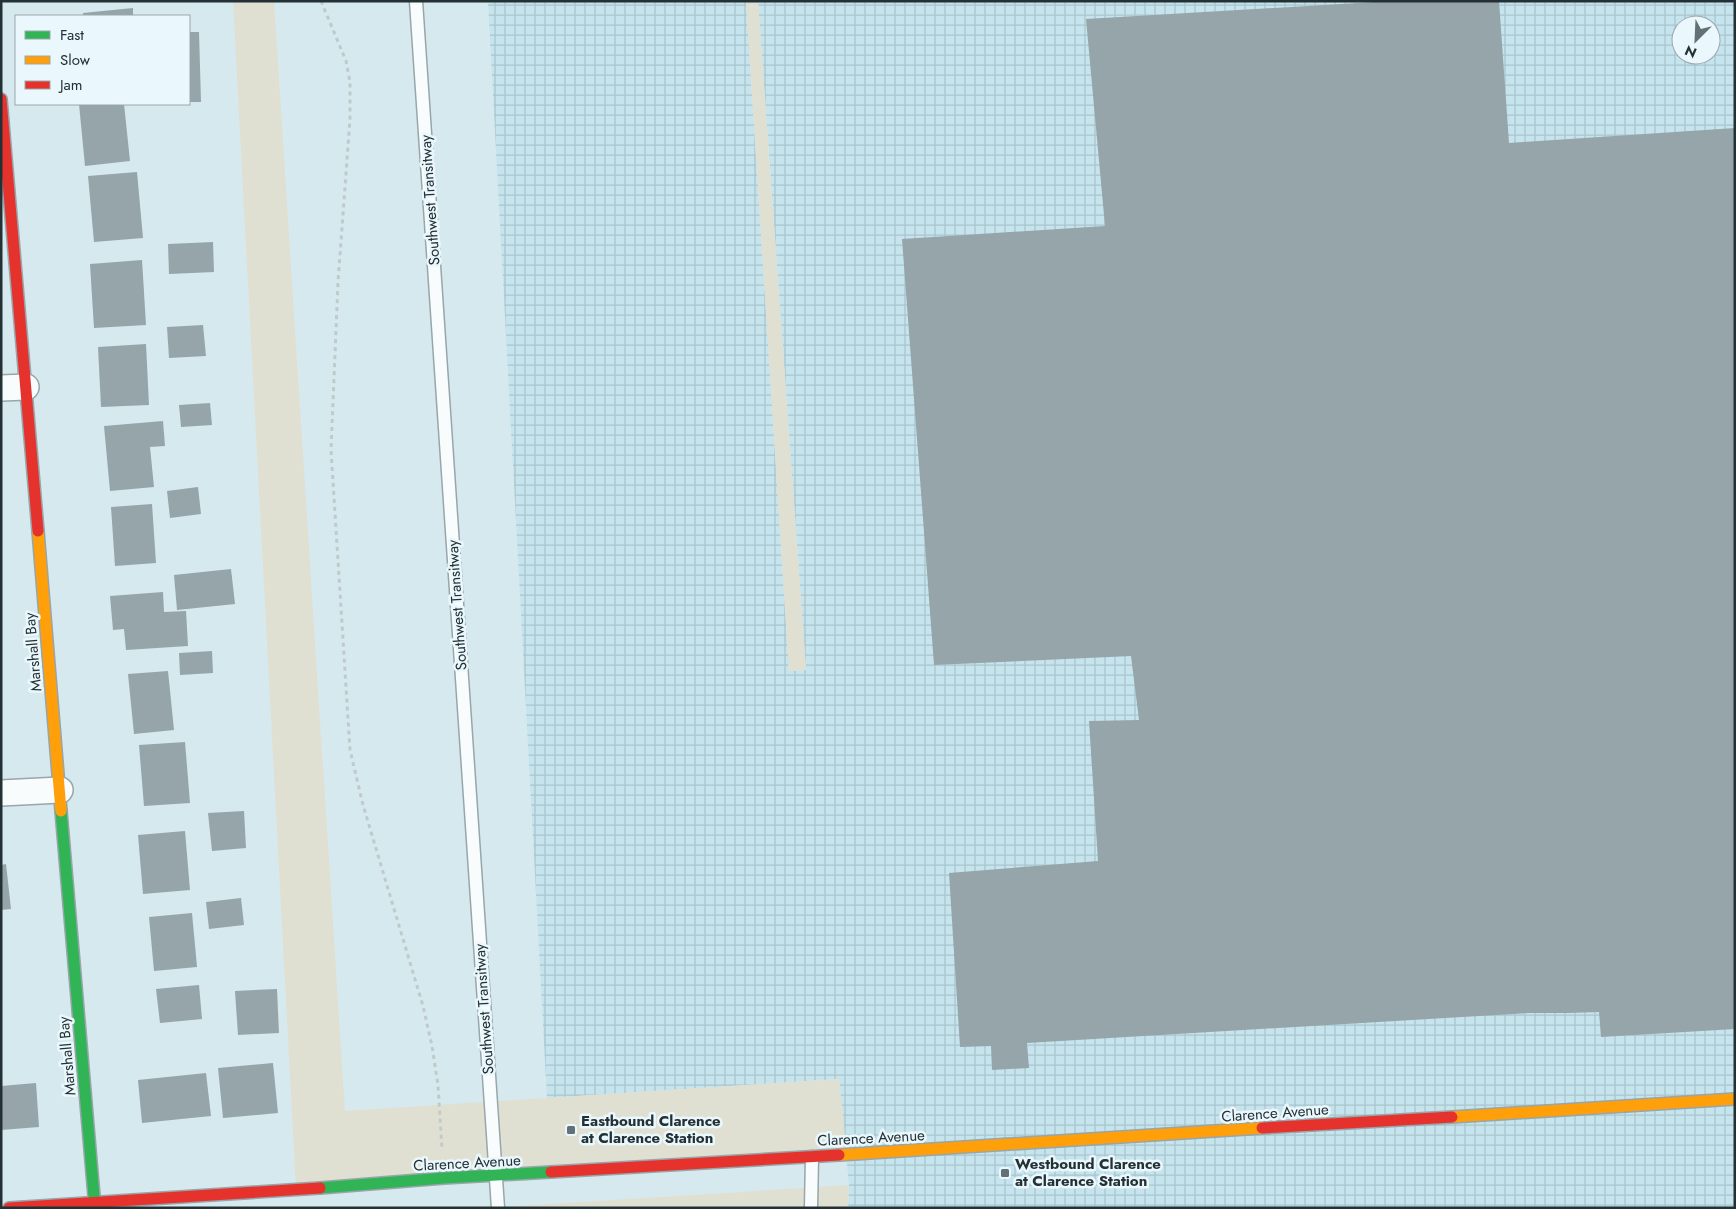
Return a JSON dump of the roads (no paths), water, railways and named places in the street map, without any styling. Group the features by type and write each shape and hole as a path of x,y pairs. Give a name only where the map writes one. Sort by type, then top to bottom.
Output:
{"street":[{"name":"Marshall Bay","path":"1,99 95,1205"},
{"path":"1,388 26,387"},
{"path":"1,793 60,790"},
{"name":"Clarence Avenue","path":"10,1208 95,1205 444,1178 812,1157 1735,1099"}],"lane":[{"name":"Southwest Transitway","path":"416,1 498,1208"},
{"path":"811,1208 812,1157"}],"place":[{"name":"Eastbound Clarence at Clarence Station","path":"571,1130"},
{"name":"Westbound Clarence at Clarence Station","path":"1005,1173"}]}
